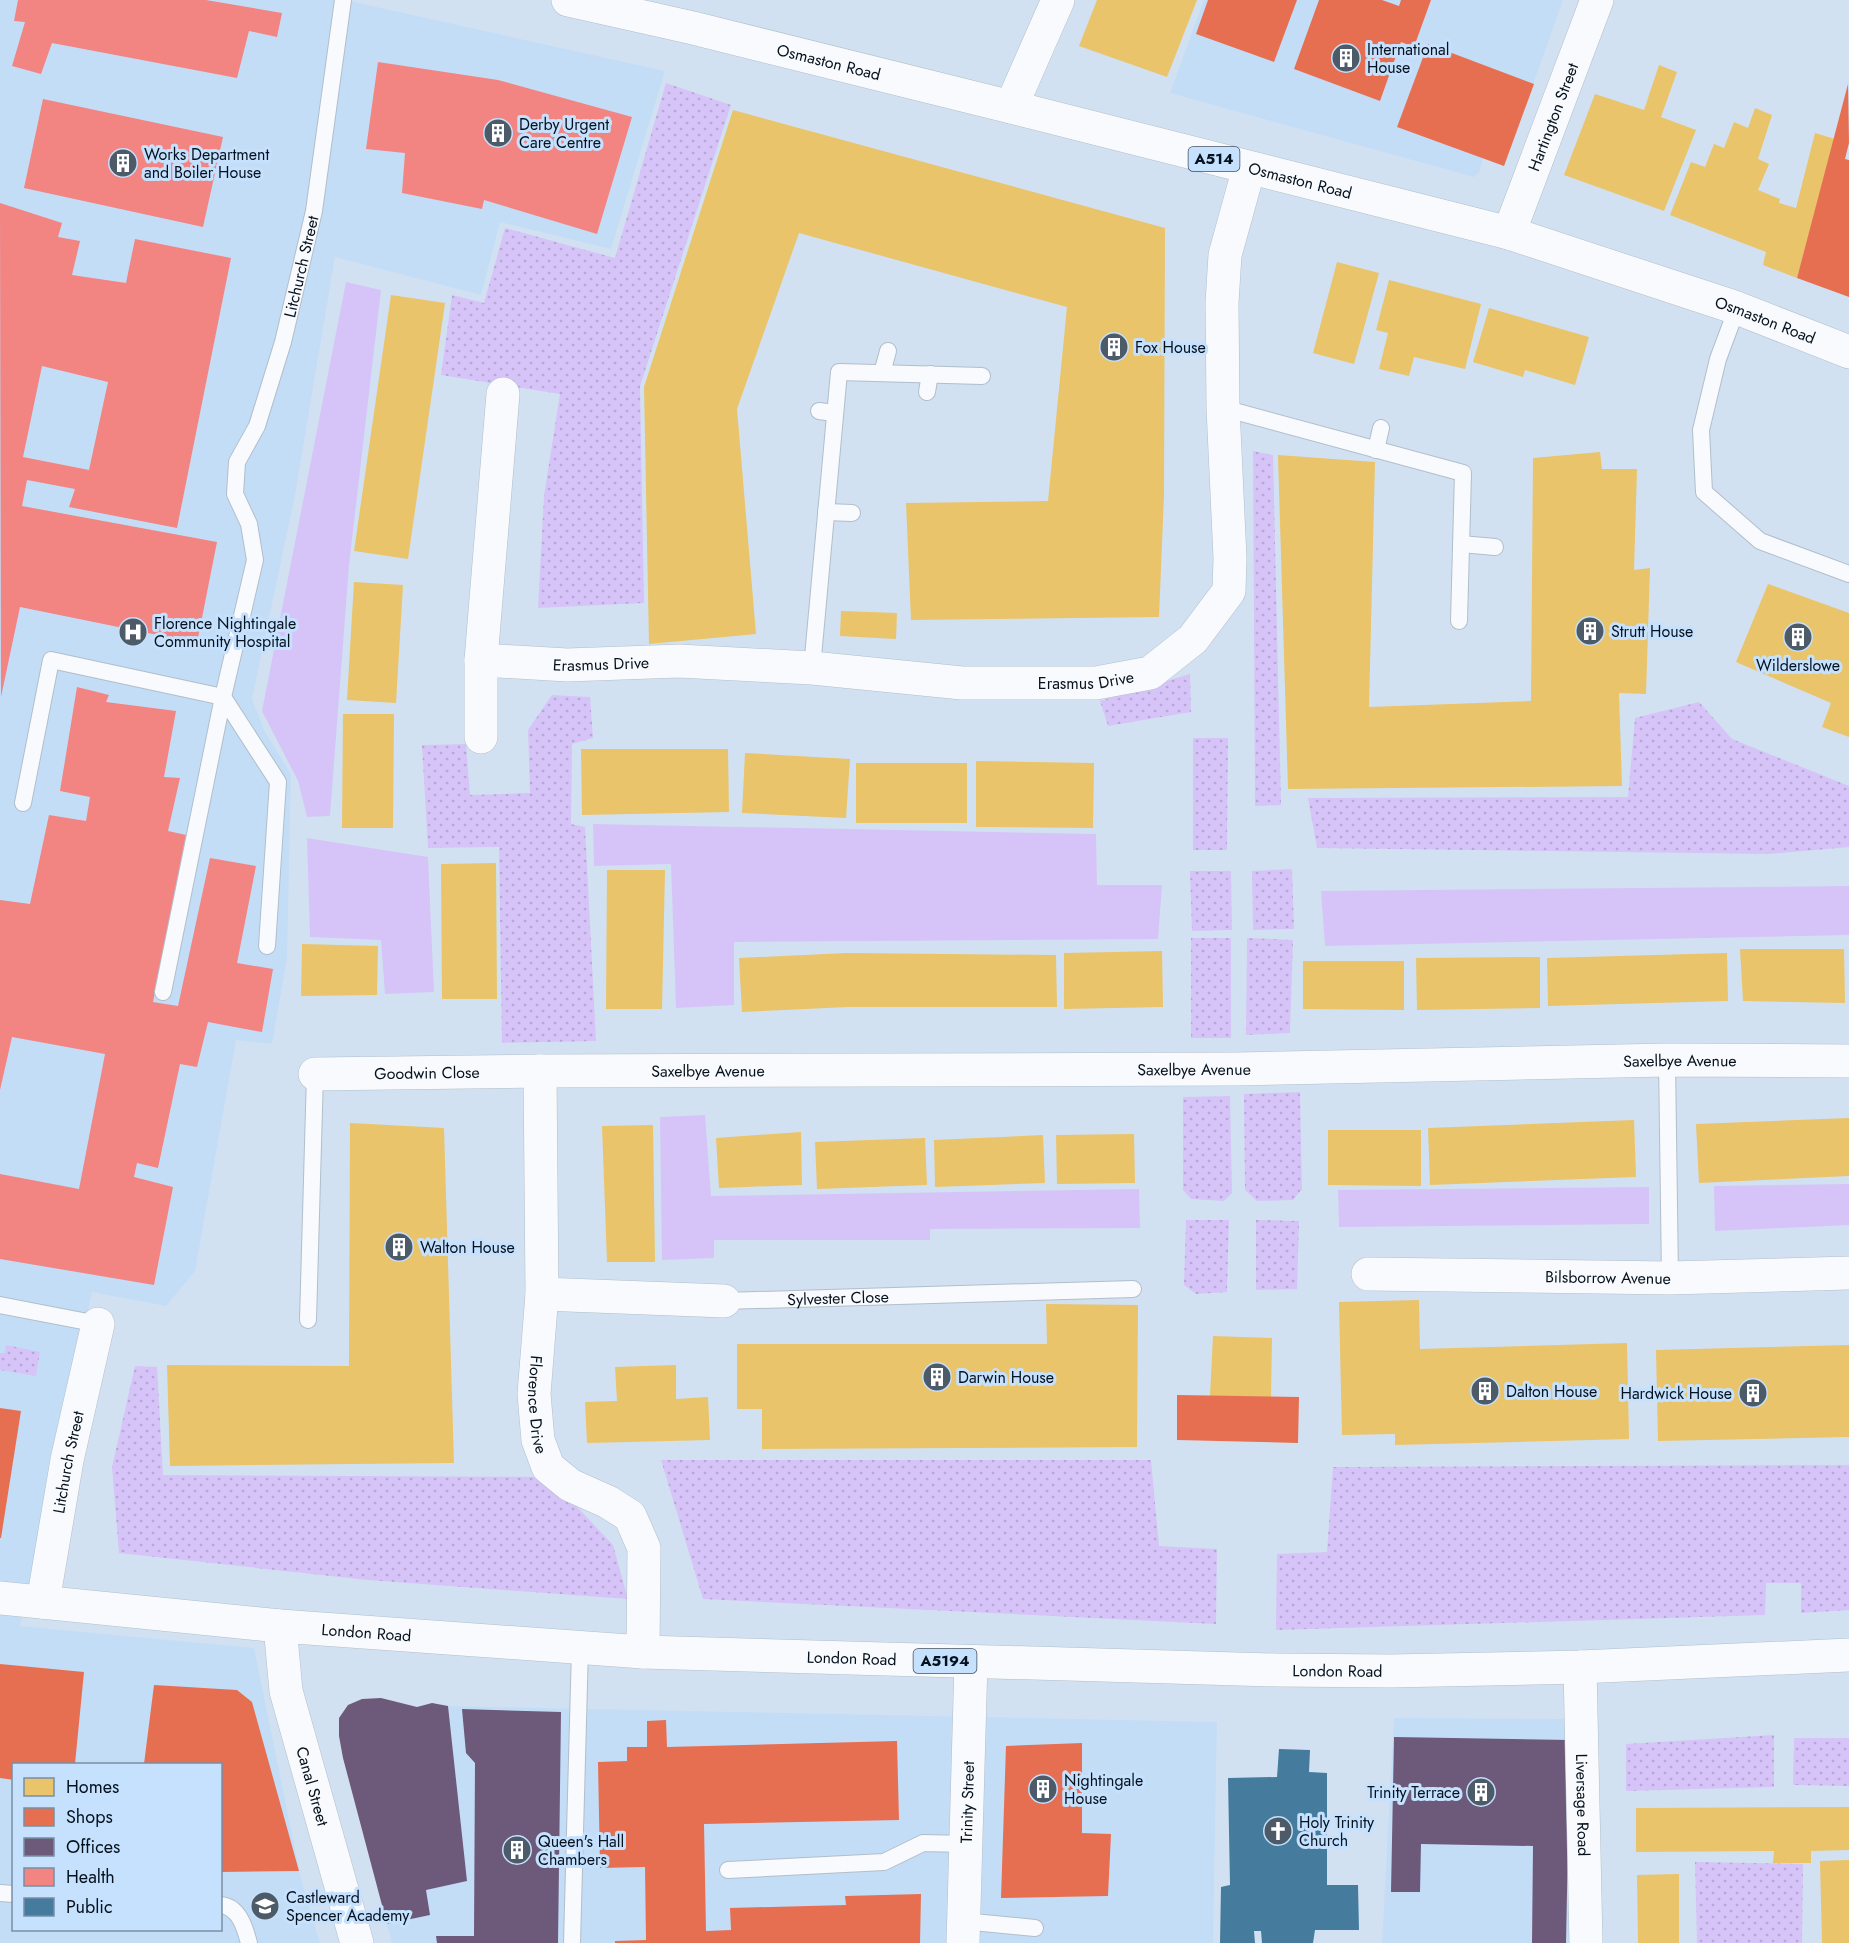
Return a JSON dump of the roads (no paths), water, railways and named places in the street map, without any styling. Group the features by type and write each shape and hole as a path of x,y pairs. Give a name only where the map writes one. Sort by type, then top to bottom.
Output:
{"street":[{"name":"Osmaston Road","path":"568,0 705,31 1509,233 1737,308 1849,352"},
{"path":"1011,107 1058,0"},
{"name":"Hartington Street","path":"1509,233 1597,0"},
{"name":"Erasmus Drive","path":"481,660 567,665 679,661 812,668 962,683 1096,683 1150,673 1193,639 1229,591 1230,558 1223,408 1222,303 1225,255 1249,168"},
{"path":"481,738 481,660 503,394"},
{"name":"Saxelbye Avenue","path":"540,1071 1237,1069 1667,1060 1849,1061"},
{"name":"Goodwin Close","path":"315,1074 540,1071"},
{"name":"Florence Drive","path":"540,1071 542,1294 534,1394 538,1440 548,1467 570,1485 608,1502 630,1516 644,1548 643,1652"},
{"name":"Bilsborrow Avenue","path":"1368,1274 1670,1278 1849,1273"},
{"name":"Sylvester Close","path":"542,1294 724,1300"},
{"name":"Litchurch Street","path":"44,1602 68,1460 98,1324"},
{"name":"London Road","path":"0,1598 280,1626 643,1652 1288,1670 1580,1667 1849,1656"},
{"name":"Canal Street","path":"280,1626 286,1691 357,1943"},
{"name":"Trinity Street","path":"963,1932 971,1662"},
{"name":"Liversage Road","path":"1580,1667 1586,1943"}],"lane":[{"name":"Litchurch Street","path":"163,992 223,697 255,560 249,524 235,494 237,462 257,426 280,353 314,211 343,0"},
{"path":"1737,308 1718,359 1701,430 1704,492 1760,541 1849,574"},
{"path":"882,373 888,351"},
{"path":"812,668 826,512 826,412 839,372 982,376"},
{"path":"927,392 930,374"},
{"path":"1223,408 1463,473 1459,621"},
{"path":"1376,450 1382,428"},
{"path":"826,512 852,513"},
{"path":"1461,544 1495,547"},
{"path":"23,803 51,660 223,697 278,782 267,946"},
{"path":"1667,1060 1670,1278"},
{"path":"308,1320 315,1074"},
{"name":"Sylvester Close","path":"724,1300 1133,1289"},
{"path":"0,1305 98,1324"},
{"path":"572,1943 580,1648"},
{"path":"728,1870 884,1862 923,1843 966,1844"},
{"path":"222,1905 226,1905 239,1915 249,1943"},
{"path":"963,1932 1035,1928"}],"place":[{"name":"International House","path":"1346,58"},
{"name":"Derby Urgent Care Centre","path":"498,133"},
{"name":"Works Department and Boiler House","path":"123,163"},
{"name":"Fox House","path":"1114,347"},
{"name":"Strutt House","path":"1590,631"},
{"name":"Florence Nightingale Community Hospital","path":"133,632"},
{"name":"Wilderslowe","path":"1798,637"},
{"name":"Walton House","path":"399,1247"},
{"name":"Darwin House","path":"937,1377"},
{"name":"Dalton House","path":"1485,1391"},
{"name":"Hardwick House","path":"1753,1393"},
{"name":"Nightingale House","path":"1043,1789"},
{"name":"Trinity Terrace","path":"1481,1792"},
{"name":"Holy Trinity Church","path":"1278,1831"},
{"name":"Queen's Hall Chambers","path":"517,1850"},
{"name":"Castleward Spencer Academy","path":"265,1906"}]}
